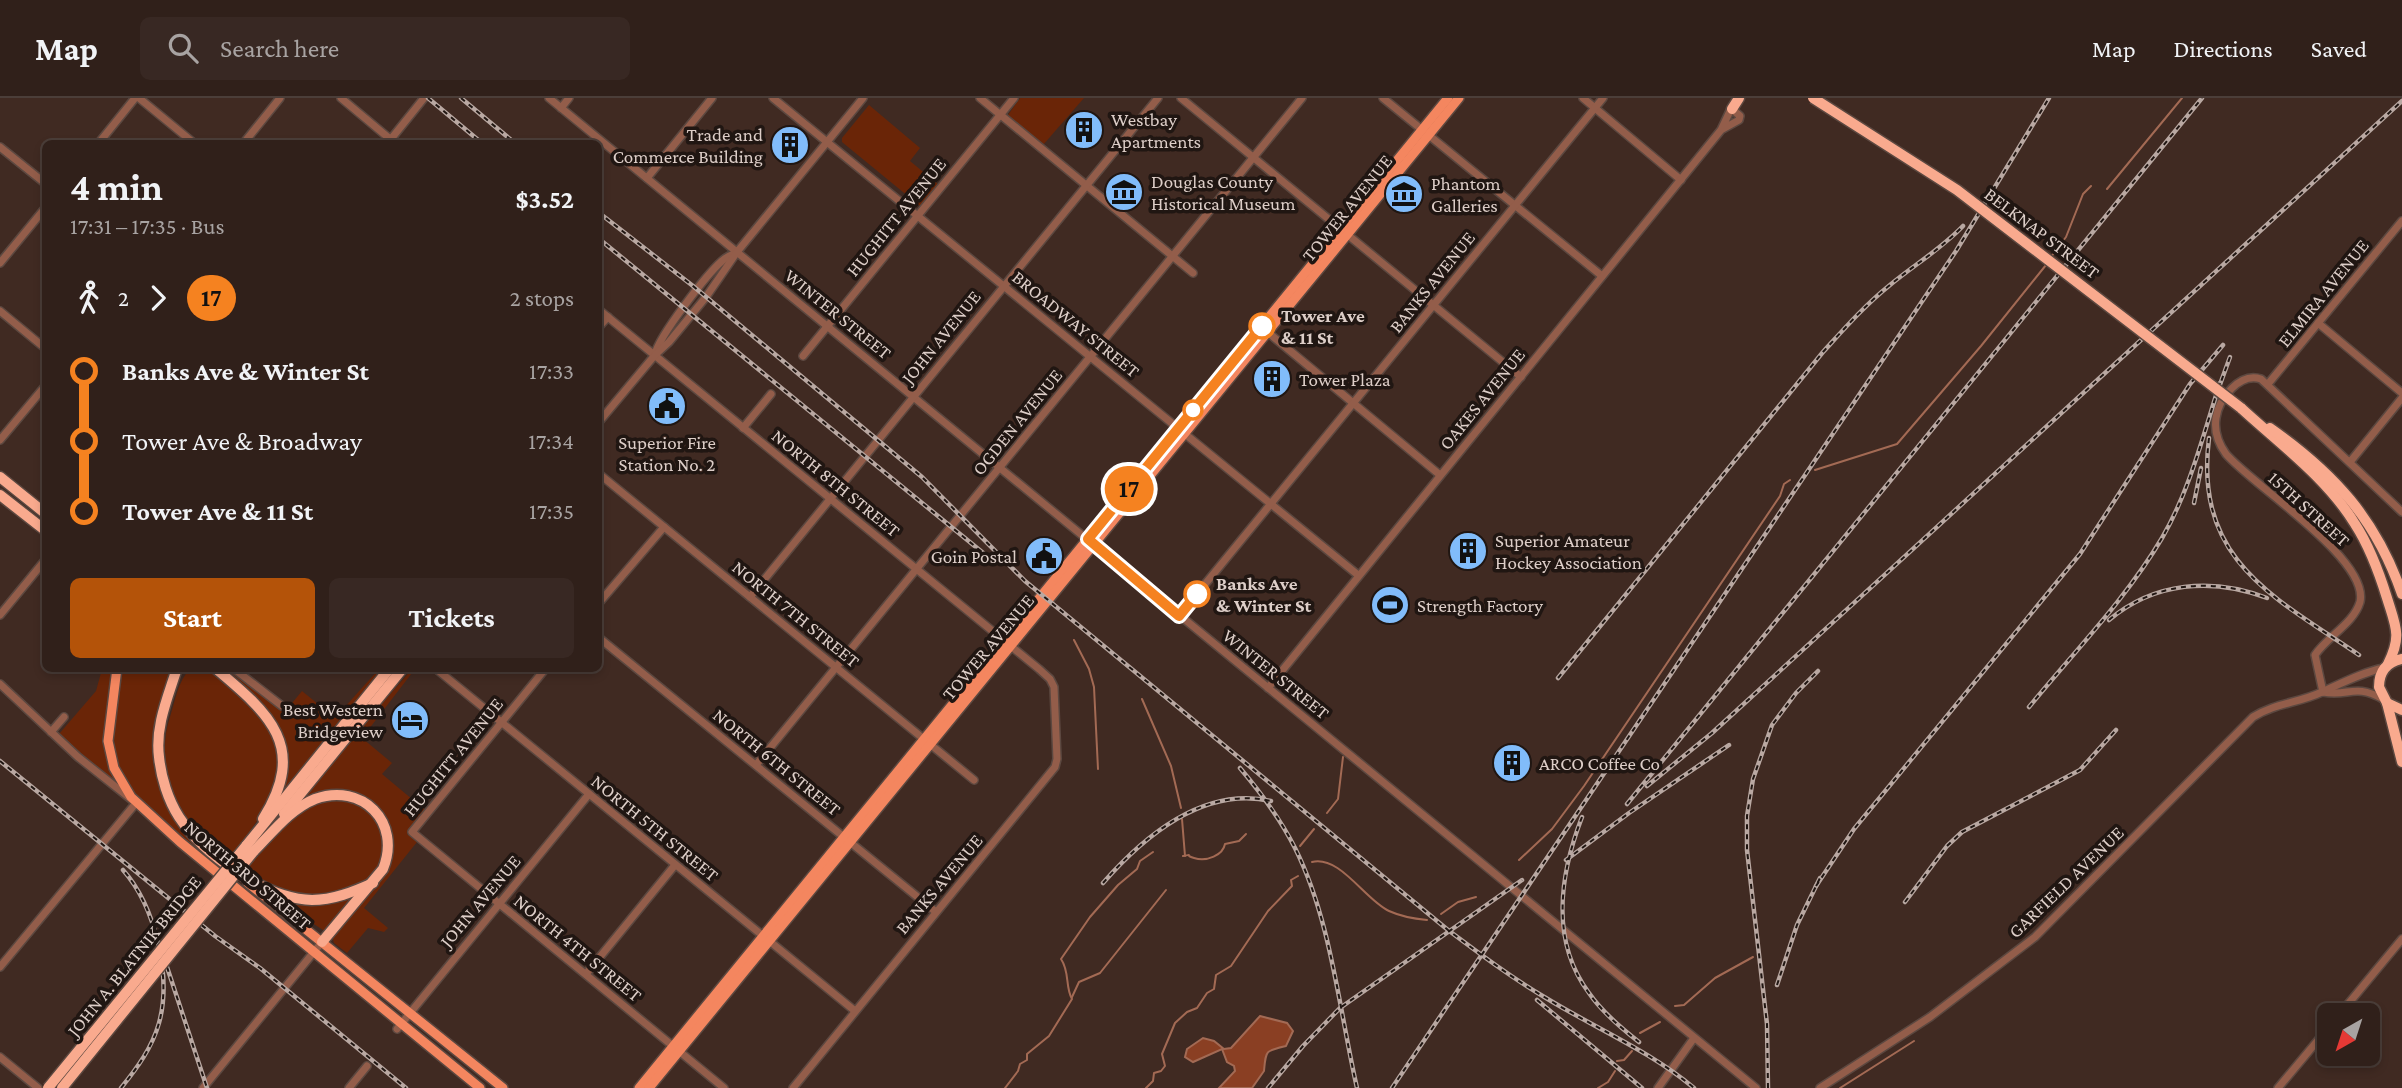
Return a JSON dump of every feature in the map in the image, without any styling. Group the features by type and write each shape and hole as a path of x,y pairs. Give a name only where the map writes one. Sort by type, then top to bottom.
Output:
{"highway":[{"path":"1732,109 1739,98"},
{"name":"BELKNAP STREET","path":"1813,98 1957,190 2241,408 2302,450 2360,510 2385,551 2402,594"},
{"name":"BELKNAP STREET","path":"2241,408 2323,484 2359,530 2376,565 2396,627 2398,643 2379,680 2402,762"},
{"path":"0,477 42,511"},
{"path":"0,495 42,528"},
{"path":"2385,551 2401,560"},
{"path":"2386,666 2402,659"},
{"path":"158,747 159,729 176,672"},
{"path":"158,747 182,672"},
{"path":"218,672 250,698 269,718 282,752 282,772 274,800 249,849"},
{"path":"249,849 387,672"},
{"path":"249,849 400,672"},
{"path":"2385,701 2402,710"},
{"name":"NORTH 3RD STREET","path":"158,747 161,771 180,819 238,874"},
{"path":"249,849 306,803 328,796 349,796 378,814 388,833 387,859 373,883 322,942"},
{"name":"JOHN A. BLATNIK BRIDGE","path":"48,1088 249,849"},
{"name":"JOHN A. BLATNIK BRIDGE","path":"62,1088 249,849"},
{"path":"238,874 276,892 312,900 339,897 373,883"}],"main road":[{"name":"TOWER AVENUE","path":"639,1088 676,1049 1265,330 1425,132 1448,98"},
{"name":"TOWER AVENUE","path":"1425,132 1459,98"},
{"path":"116,672 109,750 117,776 136,803"},
{"name":"NORTH 3RD STREET","path":"136,803 400,1027 480,1088"},
{"name":"NORTH 3RD STREET","path":"238,874 498,1086"},
{"name":"TOWER AVENUE","path":"649,1088 676,1049"}],"street":[{"path":"101,140 137,98 190,140"},
{"path":"246,140 280,98"},
{"path":"341,98 389,140"},
{"path":"392,140 424,98"},
{"name":"WINTER STREET","path":"549,98 600,140"},
{"path":"561,108 569,98"},
{"path":"647,178 712,98"},
{"name":"BROADWAY STREET","path":"773,98 1358,575"},
{"path":"602,418 671,340 729,267 737,252 863,98"},
{"path":"980,98 1193,273"},
{"name":"HUGHITT AVENUE","path":"803,356 1014,98"},
{"name":"JOHN AVENUE","path":"750,597 1158,98"},
{"path":"1181,98 1521,377"},
{"name":"OGDEN AVENUE","path":"756,765 1302,98"},
{"path":"1383,98 1602,276"},
{"path":"1583,98 1681,180"},
{"name":"BANKS AVENUE","path":"1179,616 1603,98"},
{"name":"OAKES AVENUE","path":"1268,688 1681,180 1721,130 1732,109 1738,113 1740,118 1721,130"},
{"name":"WINTER STREET","path":"602,141 1756,1088"},
{"path":"0,147 42,181"},
{"path":"0,263 42,212"},
{"name":"ELMIRA AVENUE","path":"2268,384 2401,226"},
{"path":"0,312 42,346"},
{"name":"NORTH 8TH STREET","path":"602,312 1008,643 1052,682"},
{"path":"602,324 608,317"},
{"path":"2318,323 2402,396 2350,462"},
{"path":"1265,330 1440,475"},
{"name":"15TH STREET","path":"2268,384 2253,376 2240,382 2219,408 2216,420 2217,435 2222,449 2231,461 2309,527 2346,563 2358,582 2360,595 2357,608 2315,655 2323,692"},
{"path":"2268,384 2402,512"},
{"path":"0,440 42,390"},
{"path":"743,428 771,394"},
{"name":"NORTH 7TH STREET","path":"602,476 974,780"},
{"path":"602,599 664,527"},
{"path":"0,615 42,564"},
{"name":"NORTH 6TH STREET","path":"602,639 936,912"},
{"name":"GARFIELD AVENUE","path":"1820,1088 1920,1024 2035,937 2247,722 2271,707 2323,692 2331,686 2386,666"},
{"path":"244,672 282,706"},
{"name":"NORTH 5TH STREET","path":"440,672 855,1011"},
{"name":"HUGHITT AVENUE","path":"412,832 542,672"},
{"name":"BANKS AVENUE","path":"793,1088 1055,767 1057,759 1052,682"},
{"name":"NORTH 3RD STREET","path":"0,684 100,777 136,803"},
{"name":"GARFIELD AVENUE","path":"2323,692 2360,690 2385,701"},
{"path":"51,732 64,717"},
{"name":"JOHN AVENUE","path":"400,1027 589,794"},
{"path":"0,967 136,803"},
{"name":"NORTH 4TH STREET","path":"412,832 724,1088"},
{"path":"586,974 675,864"},
{"path":"2349,1003 2402,939"},
{"path":"204,1088 322,942"},
{"path":"1658,1088 1694,1038"},
{"path":"2278,1088 2317,1041"},
{"path":"0,1057 38,1088"},
{"path":"349,1088 367,1066"}],"shaded area":[{"path":"1020,98 1084,98 1043,145 1008,115"},
{"path":"869,105 920,148 910,161 939,185 920,206 842,142 842,138"},
{"path":"101,672 112,672 105,728 108,756 118,786 59,734 96,691"},
{"path":"121,672 172,672 155,725 153,763 157,781 173,815 211,857 210,861 145,804 131,787 116,754 115,717"},
{"path":"188,672 211,672 250,704 269,729 278,751 278,783 242,843 258,856 290,822 314,806 327,801 342,800 358,804 369,810 376,819 384,841 382,858 370,879 346,891 328,896 294,894 245,870 197,830 173,792 166,762 166,732 183,679"},
{"path":"222,672 232,672 280,709 288,708 302,691 335,718 376,672 384,672 273,809 282,785 278,728 263,705"},
{"path":"409,672 413,672 362,738 392,763 382,774 425,810 407,834 417,842 364,908 388,928 384,932 368,928 347,953 334,943 332,936 390,857 390,832 386,820 372,802 350,791 325,792 295,804"},
{"path":"362,891 326,930 268,894 285,898"},
{"path":"1260,1016 1287,1023 1293,1031 1286,1046 1268,1052 1264,1071 1252,1088 1219,1088 1235,1071 1234,1066 1227,1062 1222,1049 1193,1062 1185,1057 1187,1049 1203,1038 1214,1041 1224,1049 1231,1048"}],"waterway":[{"path":"2107,189 2182,98"},
{"path":"2051,257 2066,237 2083,194 2091,186"},
{"path":"1815,470 1897,444 2046,265"},
{"path":"1519,860 1552,829 1584,786 1780,496 1784,484 1790,480"},
{"path":"1074,640 1089,669 1094,687 1098,769"},
{"path":"1142,699 1171,766 1181,808"},
{"path":"1327,813 1338,799 1343,757"},
{"path":"1182,819 1185,856"},
{"path":"1300,846 1314,829"},
{"path":"1183,856 1199,859 1214,857 1225,844 1239,841 1246,834"},
{"path":"1005,1088 1020,1064 1027,1060 1027,1054 1049,1036 1072,999 1066,969 1061,959 1090,917 1118,885 1137,869 1140,861 1153,852"},
{"path":"1312,862 1332,865 1389,911 1427,920"},
{"path":"1146,1088 1153,1081 1154,1073 1165,1066 1162,1054 1175,1023 1187,1012 1197,1008 1207,993 1214,989 1216,975 1231,966 1268,911 1292,886 1291,880 1298,876"},
{"path":"1072,997 1079,982 1100,973 1166,890"},
{"path":"1441,914 1458,902 1476,897"},
{"path":"1675,1006 1684,1005 1715,978 1753,957"},
{"path":"1640,1033 1660,1022"},
{"path":"1840,1088 1914,1041"},
{"path":"1617,1061 1624,1060 1632,1051"},
{"path":"1598,1088 1608,1082 1615,1071"}],"railway":[{"path":"428,98 478,140"},
{"path":"461,98 511,140"},
{"path":"1392,1088 1956,251 2049,98"},
{"path":"1627,804 2202,98"},
{"path":"1647,786 1712,733 2402,101"},
{"path":"602,215 693,286 922,477 1025,581 1448,930 1521,982 1641,1051 1694,1088"},
{"path":"1558,678 1823,352 1881,293 1963,226"},
{"path":"602,241 993,561"},
{"path":"1816,886 1854,829 2080,554 2190,384 2223,345"},
{"path":"2218,390 2230,357"},
{"path":"2029,707 2116,604 2162,538 2188,482 2220,383"},
{"path":"2209,438 2208,480 2214,515 2227,545 2246,570 2269,593 2359,655"},
{"path":"2194,503 2201,468"},
{"path":"2109,620 2126,607 2145,598 2184,587 2225,587 2267,598"},
{"path":"1768,1088 1767,1024 1747,850 1747,816 1753,779 1772,725 1796,693 1818,671"},
{"path":"1905,902 1947,846 1962,832 2080,770 2116,730"},
{"path":"1566,860 1729,745"},
{"path":"0,761 406,1088"},
{"path":"1240,768 1283,826 1307,876 1326,935 1357,1088"},
{"path":"1103,883 1138,848 1178,818 1222,801 1246,798 1271,801"},
{"path":"1582,817 1568,861 1564,884 1564,929 1568,952 1594,1000 1639,1042"},
{"path":"121,1088 133,1073 156,1032 163,984 162,963 152,922 144,902 123,870"},
{"path":"1777,985 1797,925 1820,878"},
{"path":"1268,1088 1340,1008 1522,880"},
{"path":"167,967 207,1088"},
{"path":"1537,1000 1642,1088"}],"bus line":[{"name":"17","path":"1197,594 1179,616 1088,539 1262,326"}],"place":[{"name":"Westbay Apartments","path":"1084,130"},
{"name":"Trade and Commerce Building","path":"790,145"},
{"name":"Douglas County Historical Museum","path":"1124,192"},
{"name":"Phantom Galleries","path":"1404,194"},
{"name":"Tower Ave & 11 St","path":"1262,326"},
{"name":"Tower Plaza","path":"1272,379"},
{"name":"Superior Fire Station No. 2","path":"667,406"},
{"name":"Superior Amateur Hockey Association","path":"1468,551"},
{"name":"Goin Postal","path":"1044,556"},
{"name":"Banks Ave & Winter St","path":"1197,594"},
{"name":"Strength Factory","path":"1390,605"},
{"name":"Best Western Bridgeview","path":"410,720"},
{"name":"ARCO Coffee Co","path":"1512,763"}]}
